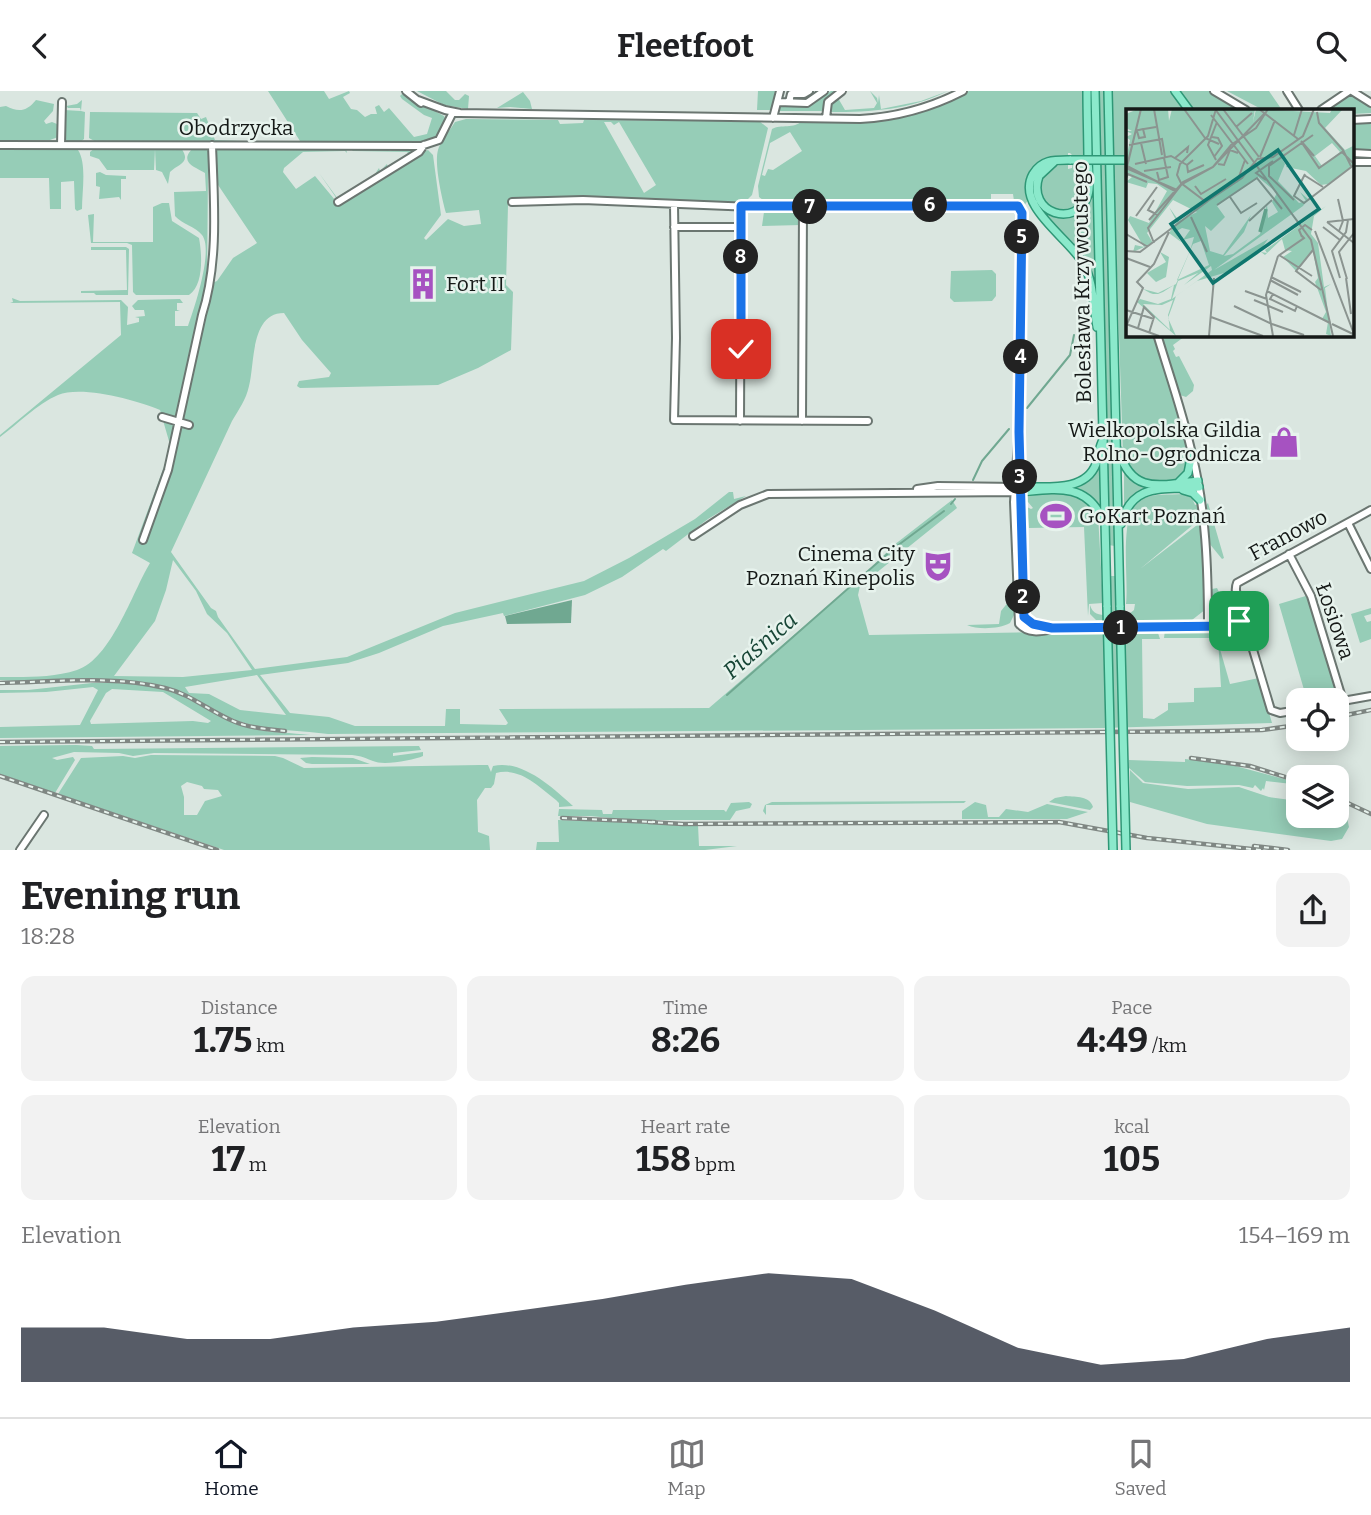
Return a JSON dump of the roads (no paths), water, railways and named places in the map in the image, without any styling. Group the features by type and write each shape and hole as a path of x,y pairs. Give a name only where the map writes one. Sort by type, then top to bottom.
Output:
{"main road":[{"path":"1067,160 1055,162 1038,176 1036,190 1039,201 1052,212 1065,214 1081,207 1088,195 1087,91"},
{"name":"Bolesława Krzywoustego","path":"1095,91 1113,850"},
{"name":"Bolesława Krzywoustego","path":"1108,91 1126,850"},
{"path":"1175,91 1188,109"},
{"path":"1100,337 1086,269 1070,244 1040,214 1030,196 1030,183 1037,169 1053,159 1126,160"},
{"path":"1018,489 1082,481 1096,465 1103,438"},
{"path":"1116,442 1123,464 1134,478 1153,484 1177,486 1191,492 1200,501"},
{"path":"1177,486 1188,474 1192,453"},
{"path":"1119,531 1125,509 1135,497 1148,491 1198,484"},
{"path":"1018,489 1079,492 1093,502 1105,530"}],"street":[{"path":"406,91 418,100 453,114 567,119 869,118 900,115 931,106 963,91"},
{"path":"773,118 780,91"},
{"path":"789,102 791,94 804,94 808,91"},
{"path":"778,102 807,103 824,91"},
{"path":"826,118 828,102 842,91"},
{"path":"1214,91 1244,109"},
{"path":"1287,91 1298,109"},
{"path":"1323,109 1351,91 1371,103"},
{"path":"61,145 62,102"},
{"path":"338,202 419,152 424,145 439,140 453,114"},
{"name":"Obodrzycka","path":"0,145 424,145"},
{"path":"142,540 165,479 212,275 212,145"},
{"path":"512,202 583,200 674,205 803,207 1014,205 1021,208 1018,489 1023,612 1030,622 1052,628 1233,625 1240,619 1245,624 1272,711 1286,712"},
{"path":"674,205 674,420 868,421"},
{"path":"740,421 741,206"},
{"path":"802,421 803,207"},
{"path":"674,227 741,226"},
{"path":"1158,336 1192,453 1198,484 1205,546 1208,626"},
{"path":"162,417 189,425"},
{"path":"1019,432 1020,477 1015,527 1019,624 1024,629 1043,631 1052,628"},
{"path":"693,536 740,505 768,494 1018,489"},
{"name":"Franowo","path":"1240,619 1242,613 1235,589 1237,583 1371,510"},
{"path":"1348,523 1371,569"},
{"name":"Łosiowa","path":"1289,554 1311,596 1336,688"},
{"path":"1349,700 1371,696"},
{"path":"20,850 44,815"}],"waterway":[{"name":"Piaśnica","path":"1027,408 1070,355 1074,335"},
{"name":"Piaśnica","path":"973,480 982,461 1009,429"},
{"name":"Piaśnica","path":"951,504 955,499"},
{"name":"Piaśnica","path":"727,695 893,549 944,511"}],"railway":[{"path":"0,683 83,680 145,684 183,694 239,723 285,731"},
{"path":"1349,715 1371,710"},
{"path":"0,742 1218,731 1286,727"},
{"path":"1191,758 1250,766 1286,777"},
{"path":"0,776 217,850"},
{"path":"1349,804 1371,814"},
{"path":"562,818 655,822"},
{"path":"648,822 1059,822 1147,838 1261,850"},
{"path":"1254,846 1288,850"}],"place":[{"name":"Fort II","path":"423,284"},
{"name":"Wielkopolska Gildia Rolno-Ogrodnicza","path":"1284,442"},
{"name":"GoKart Poznań","path":"1056,516"},
{"name":"Cinema City Poznań Kinepolis","path":"938,566"}]}
